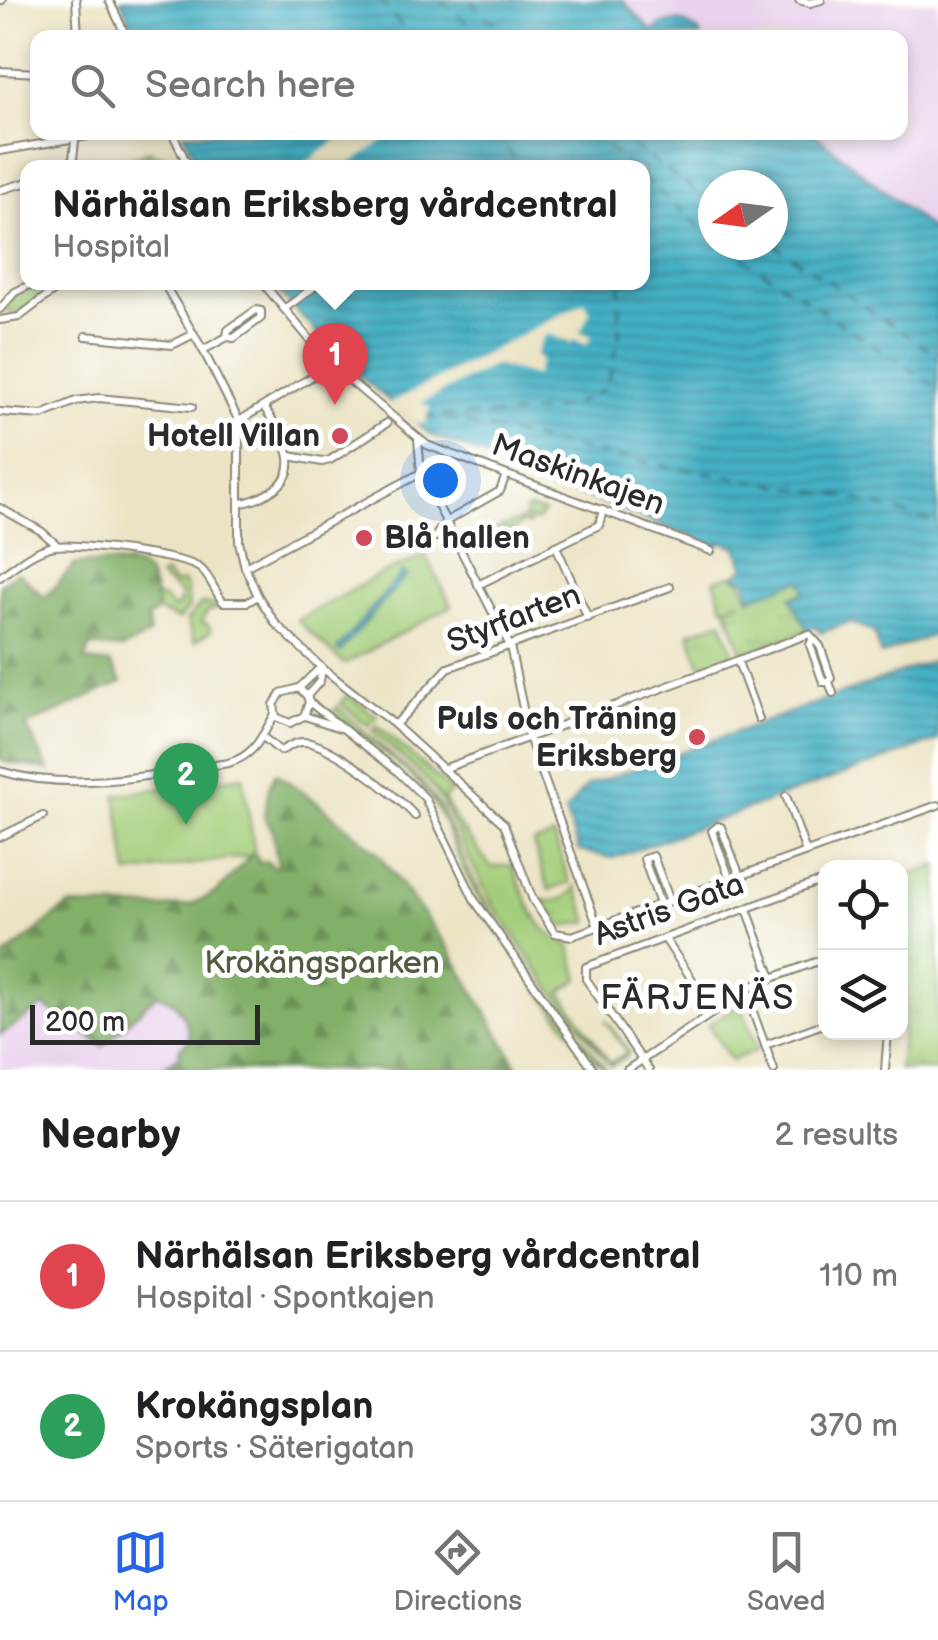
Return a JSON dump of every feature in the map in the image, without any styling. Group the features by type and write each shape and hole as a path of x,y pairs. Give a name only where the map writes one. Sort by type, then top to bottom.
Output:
{"street":[{"path":"76,0 78,30"},
{"path":"109,0 123,30"},
{"path":"799,0 821,0"},
{"path":"0,71 30,73"},
{"path":"0,151 47,140"},
{"path":"0,309 20,289"},
{"path":"42,290 43,301"},
{"path":"0,320 19,317 55,290"},
{"path":"169,290 239,422 239,542 258,596 276,624 322,668 395,725 504,824 533,900 555,933 568,936 598,927 938,806"},
{"name":"Maskinkajen","path":"268,290 337,367 427,445 710,550"},
{"path":"284,309 310,290"},
{"path":"204,350 226,337 234,338 261,318 261,310 276,301"},
{"path":"86,336 172,346 194,334"},
{"path":"239,422 318,372 337,367"},
{"path":"0,412 42,415 98,398 192,407"},
{"path":"240,503 253,501 282,484 290,456 264,407"},
{"path":"290,456 312,462 330,460 386,423"},
{"path":"418,438 421,473 510,646 530,737 598,927"},
{"path":"245,568 421,473"},
{"path":"435,536 445,522 500,491 506,475"},
{"path":"0,508 41,531 56,546"},
{"path":"478,585 599,525 603,510"},
{"path":"0,577 36,552 56,546 128,550 192,564 204,572 223,602 248,602 258,596"},
{"path":"556,546 588,618"},
{"name":"Styrfarten","path":"395,725 448,668 670,587"},
{"path":"443,769 810,634 823,682 829,682 832,693"},
{"path":"738,662 759,719"},
{"path":"0,771 24,778 68,782 212,766 240,759 252,752 264,735 281,692 299,688 322,668"},
{"path":"304,716 322,668"},
{"path":"299,688 425,798 476,901 594,1070"},
{"path":"274,714 285,723"},
{"path":"264,735 304,716 346,730"},
{"path":"264,735 280,751 302,742 319,745 416,816"},
{"path":"786,796 806,852"},
{"path":"0,837 42,816"},
{"path":"730,879 712,830 718,826 722,827 740,876"},
{"path":"660,904 645,858 653,856 670,901"},
{"name":"Astris Gata","path":"649,1070 586,980 584,970 818,883"},
{"path":"746,908 772,978"},
{"path":"665,939 712,1010"},
{"path":"627,1070 745,990 818,961"},
{"path":"745,990 774,1070"},
{"path":"765,1046 818,1026"},
{"path":"884,1070 887,1040"}],"shaded area":[{"path":"622,0 938,2 938,235 823,140 908,140 908,30 693,30 683,20 650,30"},
{"path":"156,995 176,1004 190,1039 180,1055 161,1070 0,1070 0,1035 44,1006 103,1046"}],"green space":[{"path":"151,150 148,155 163,156 166,160 127,160"},
{"path":"23,290 38,290 39,298 18,313 7,313 6,307"},
{"path":"528,509 544,512 537,521 529,520 529,524 521,523 515,530 506,531 508,537 497,542 494,530 526,518"},
{"path":"425,555 452,606 344,664 297,620 381,574"},
{"path":"74,565 129,565 146,572 157,611 147,619 150,634 122,649 90,646 85,661 111,664 122,682 26,726 49,770 5,762 0,759 0,585 18,572 45,598"},
{"path":"165,573 174,584 183,582 187,588 189,607 178,620 157,611 155,596 174,609 180,604 181,594 159,577"},
{"path":"732,575 740,580 749,599 801,579 806,592 792,597 807,630 743,654 726,608 741,601 723,607 714,580"},
{"path":"201,604 216,605 216,609 207,612 201,622 211,631 194,642 187,620"},
{"path":"722,621 734,656 701,666 689,633"},
{"path":"347,695 377,716 369,726 340,703"},
{"path":"337,707 423,784 439,806 480,894 545,990 606,1069 573,1035 491,918 426,792 394,760 331,714"},
{"path":"377,725 452,791 444,799 491,867 512,865 540,923 570,946 579,979 561,992 610,1063 627,1052 605,1020 628,1050 628,1055 611,1066 550,987 490,900 440,798 427,780 373,731"},
{"name":"Krokängsparken","path":"276,773 377,852 447,946 520,1070 161,1070 180,1055 179,1049 190,1039 180,1011 156,995 103,1046 44,1006 0,1035 0,960 68,906 190,905 217,892 252,854 257,856 258,863 278,865 272,829 264,816"},
{"path":"243,776 255,855 128,874 116,795"},
{"path":"554,836 570,883 549,890 533,843"},
{"path":"938,865 938,1070 899,1070 902,1040 908,1040 908,876"},
{"path":"576,886 589,922 562,926 540,900 561,900"},
{"path":"740,1002 758,1050 731,1060 708,1025"}],"water":[{"path":"120,0 622,0 651,30 135,30"},
{"path":"676,22 696,30 654,30"},
{"path":"186,140 823,140 938,235 938,633 881,655 874,632 850,622 820,633 817,627 807,630 791,598 805,592 801,580 751,598 745,580 734,575 745,568 737,547 721,541 718,547 524,473 524,465 514,467 432,436 351,369 277,290 650,290 650,160 196,160"},
{"path":"403,572 407,575 340,652 337,649"},
{"path":"938,659 938,740 613,858 579,851 565,812 586,786"}],"pier":[{"path":"337,140 384,140 356,160 310,160"},
{"path":"585,302 590,312 580,332 591,336 587,345 548,334 535,356 541,359 535,376 494,365 421,403 430,407 425,424 415,423 390,403"}],"ferry route":[{"path":"380,0 404,30"},
{"path":"441,0 475,30"},
{"path":"470,0 502,30"},
{"path":"498,140 517,160"},
{"path":"600,140 622,160"},
{"path":"624,140 698,192"},
{"path":"650,184 698,225"},
{"path":"788,254 938,356"},
{"path":"746,260 938,388"},
{"path":"620,290 619,339 607,387 587,398 544,411 428,415 626,459 847,497 938,523"}],"place":[{"name":"Närhälsan Eriksberg vårdcentral","path":"335,405"},
{"name":"Hotell Villan","path":"340,436"},
{"name":"Blå hallen","path":"364,538"},
{"name":"Puls och Träning Eriksberg","path":"697,737"},
{"name":"Krokängsplan","path":"186,825"}],"district":[{"name":"FÄRJENÄS","path":"698,998"}]}
